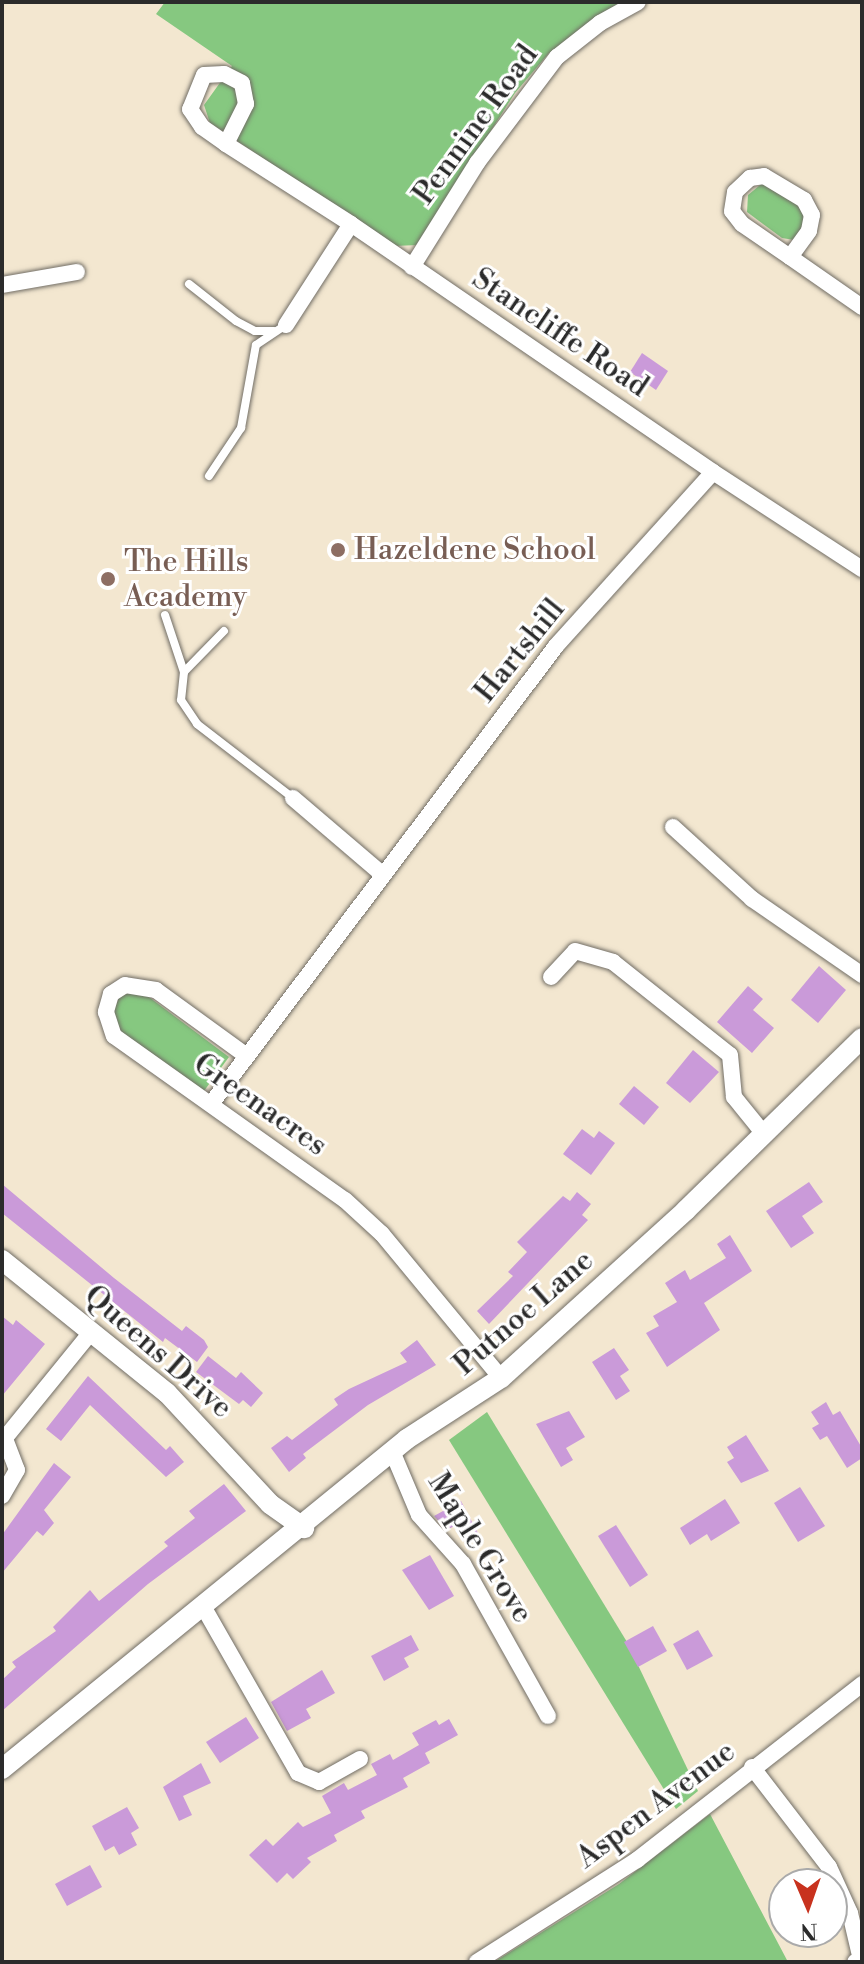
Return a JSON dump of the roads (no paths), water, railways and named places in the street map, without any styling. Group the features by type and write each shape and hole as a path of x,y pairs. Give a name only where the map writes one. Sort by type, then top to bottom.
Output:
{"street":[{"name":"Pennine Road","path":"412,267 477,163 557,57 600,23 638,2"},
{"name":"Stancliffe Road","path":"226,144 351,224 713,472 862,569"},
{"path":"790,257 809,231 812,215 804,200 778,182 764,176 750,178 735,192 732,211 742,224 862,307"},
{"path":"286,325 351,224"},
{"path":"2,285 77,272"},
{"name":"Hartshill","path":"211,1104 244,1054 556,646 713,472"},
{"path":"293,798 383,875"},
{"path":"673,827 752,899 862,975"},
{"path":"551,977 575,951 613,962 730,1055 734,1097 764,1134"},
{"name":"Greenacres","path":"244,1054 156,990 125,985 111,994 106,1012 114,1036 345,1200 382,1234 501,1378"},
{"name":"Putnoe Lane","path":"2,1769 304,1528 392,1451 501,1378 764,1134 862,1038"},
{"name":"Queens Drive","path":"2,1260 167,1393 270,1504 304,1528"},
{"path":"2,1496 17,1470 4,1438 91,1332"},
{"name":"Maple Grove","path":"392,1451 419,1515 463,1564 548,1716"},
{"path":"204,1608 298,1773 319,1782 360,1759"},
{"name":"Aspen Avenue","path":"477,1962 637,1860 862,1684"},
{"path":"752,1767 829,1867 850,1913 861,1960 855,1962"}],"lane":[{"path":"189,284 255,331 269,333 286,325"},
{"path":"209,476 241,428 256,345 286,325"},
{"path":"165,615 184,672 181,700 187,714 293,798"},
{"path":"184,672 224,631"}],"place":[{"name":"Hazeldene School","path":"338,550"},
{"name":"The Hills Academy","path":"108,579"}]}
